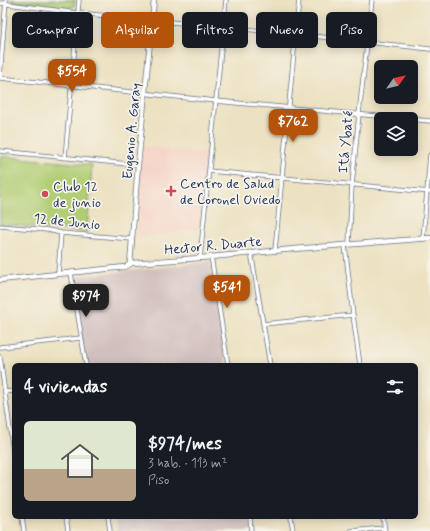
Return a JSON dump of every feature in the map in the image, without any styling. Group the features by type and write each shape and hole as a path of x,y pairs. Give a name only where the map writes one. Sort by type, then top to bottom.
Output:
{"street":[{"path":"78,12 79,0"},
{"name":"Eugenio A. Garay","path":"153,12 154,0"},
{"path":"225,12 226,0"},
{"path":"298,12 299,0"},
{"name":"Itá Ybaté","path":"371,12 372,0"},
{"path":"0,3 6,2 71,12"},
{"path":"6,2 0,77 145,94 430,121"},
{"path":"377,43 430,49"},
{"path":"65,158 75,48"},
{"name":"Eugenio A. Garay","path":"130,264 149,48"},
{"path":"200,258 221,48"},
{"path":"275,250 294,48"},
{"name":"Itá Ybaté","path":"360,363 353,315 347,244 366,48"},
{"path":"0,151 138,165"},
{"path":"423,239 429,192 430,155"},
{"path":"209,171 429,192"},
{"name":"12 de Junio","path":"0,226 132,239"},
{"path":"58,274 61,233"},
{"name":"Hector R. Duarte","path":"0,280 125,267 132,263 430,238"},
{"path":"251,252 270,363"},
{"path":"211,256 228,363"},
{"path":"71,273 86,363"},
{"path":"263,324 353,315"},
{"path":"0,347 82,338"},
{"path":"0,357 12,443"},
{"path":"5,392 12,391"},
{"path":"22,519 24,531"},
{"path":"66,519 68,531"},
{"path":"108,519 110,531"},
{"path":"250,519 251,531"},
{"path":"291,519 293,531"},
{"path":"351,531 385,529 383,519"}],"shaded area":[{"name":"Centro de Salud de Coronel Oviedo","path":"142,147 207,153 199,229 135,238"},
{"path":"210,262 226,363 86,363 73,277"},
{"path":"115,519 249,519 252,531 118,531"}],"green space":[{"path":"10,0 75,0 74,6 71,8 12,2"},
{"name":"Club 12 de junio","path":"0,156 92,165 87,232 0,224"}],"place":[{"name":"Centro de Salud de Coronel Oviedo","path":"171,191"},
{"name":"Club 12 de junio","path":"45,194"}]}
